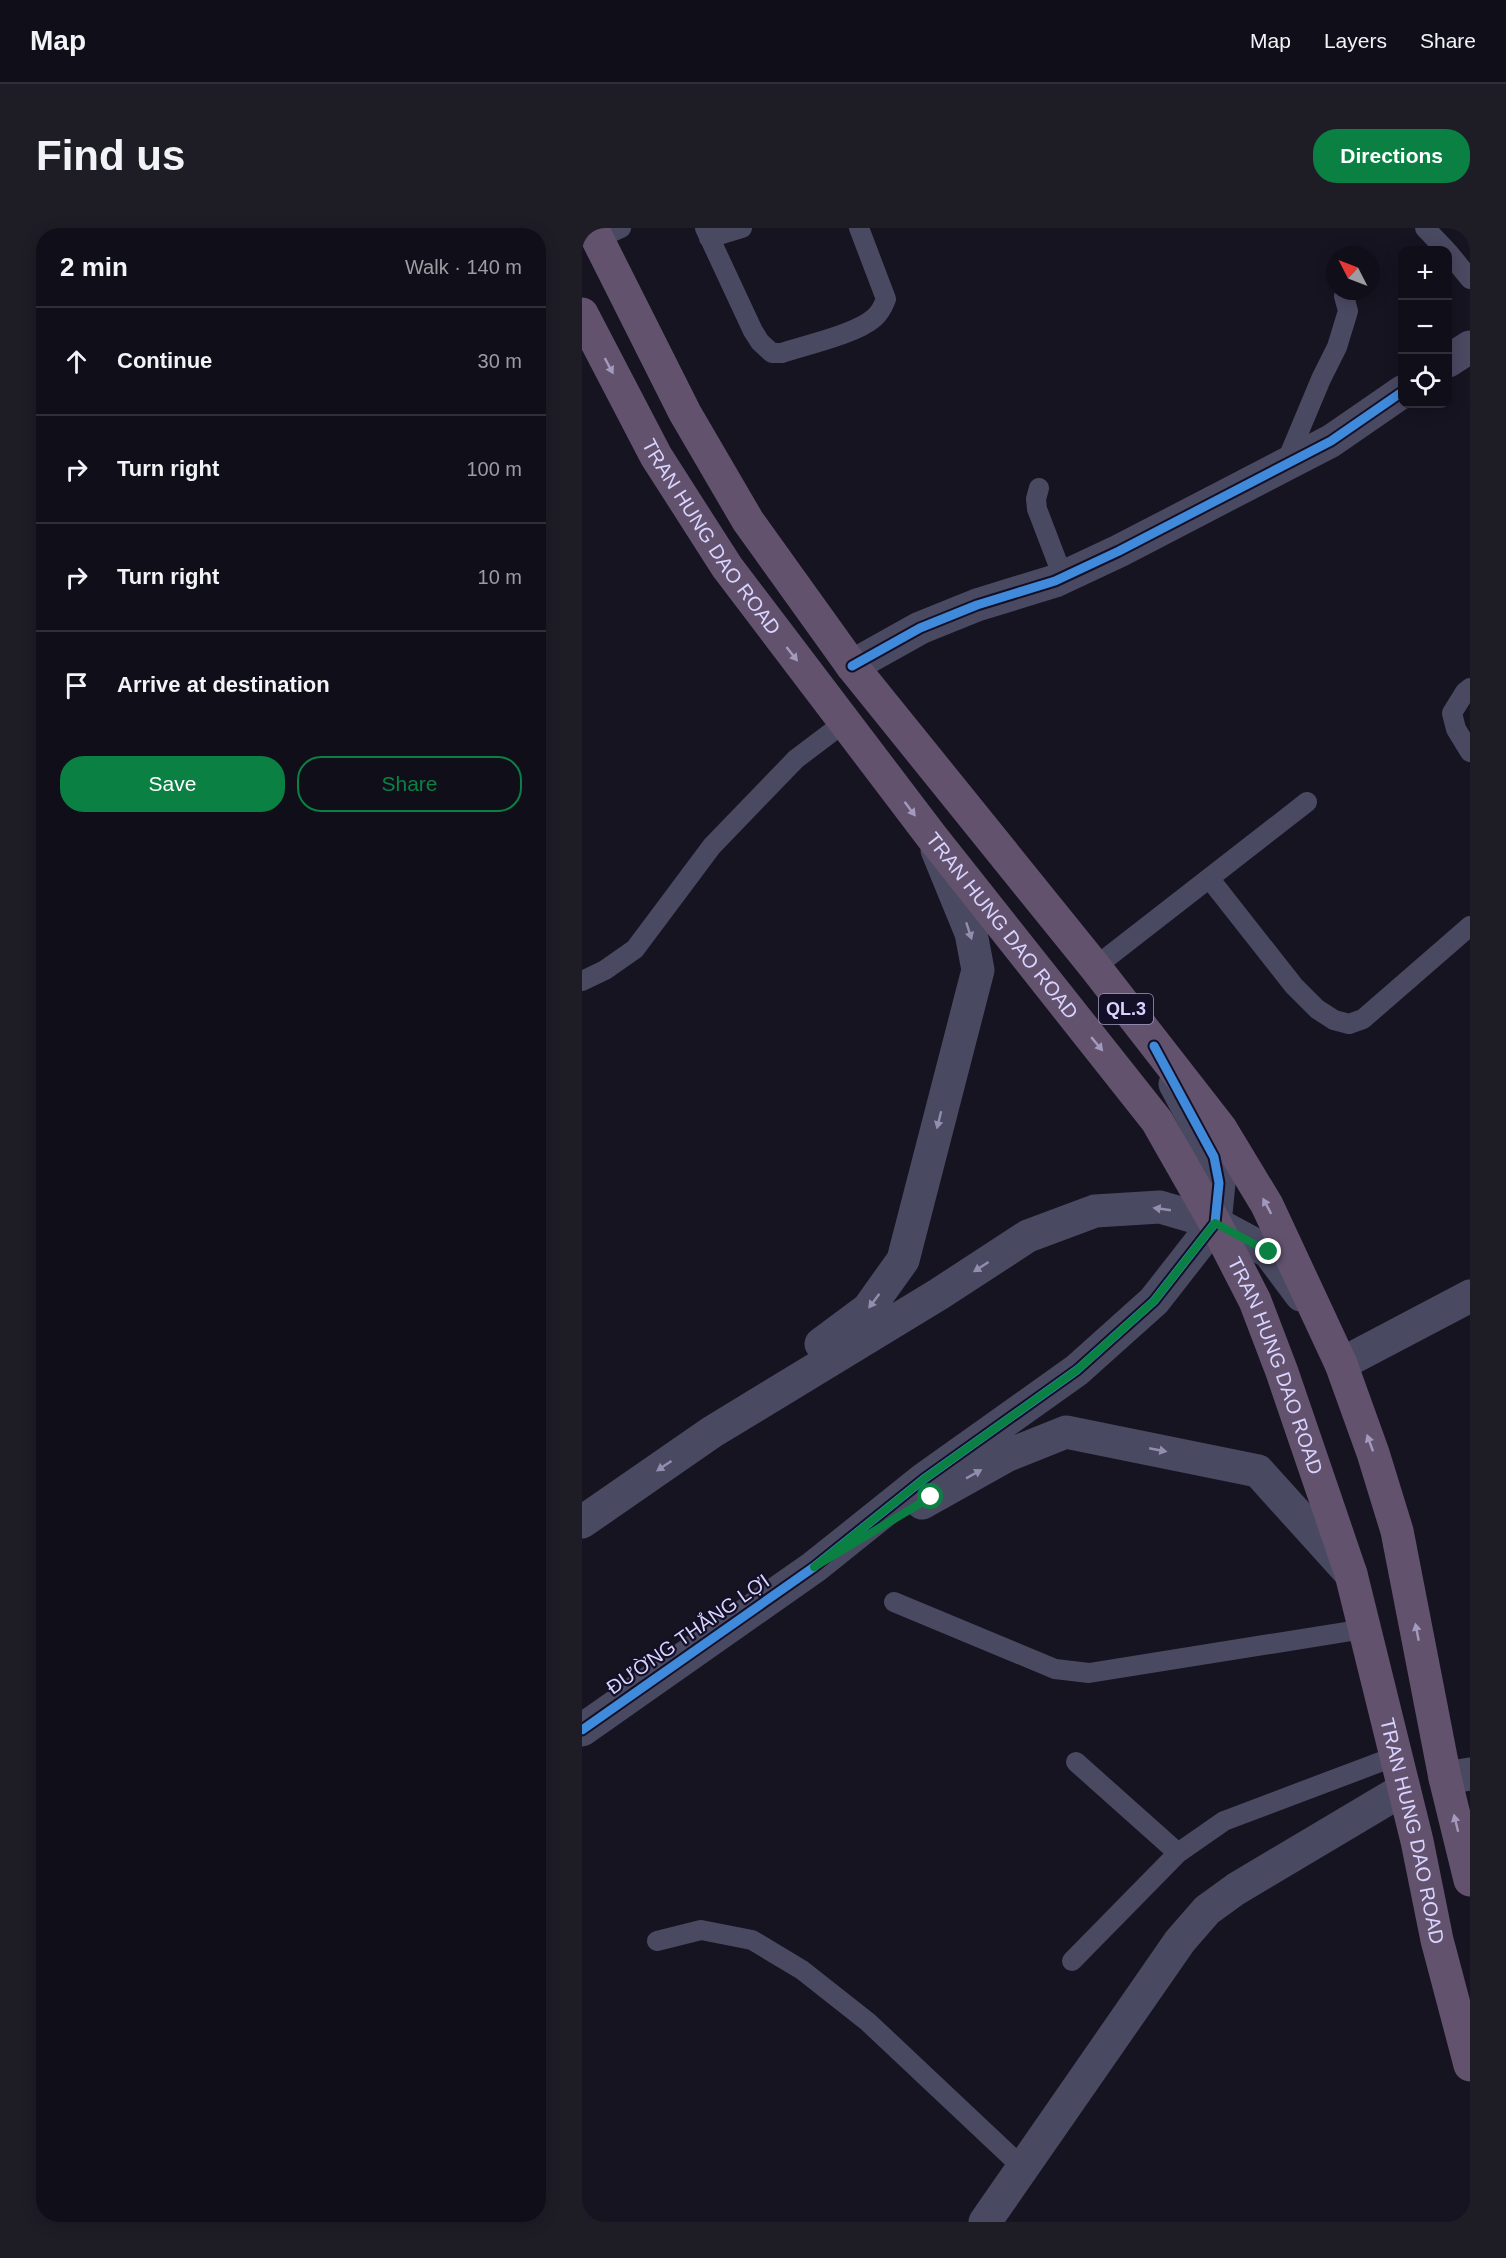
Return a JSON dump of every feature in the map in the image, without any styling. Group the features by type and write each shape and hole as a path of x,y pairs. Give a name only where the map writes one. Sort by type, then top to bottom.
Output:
{"highway":[{"name":"TRAN HUNG DAO ROAD","path":"603,232 685,413 748,521 852,666 1095,967 1154,1046 1221,1129 1261,1196 1341,1364 1397,1530 1458,1776 1470,1880"},
{"name":"TRAN HUNG DAO ROAD","path":"582,314 656,456 721,558 932,837 1157,1121 1215,1223 1254,1301 1278,1362 1351,1574 1417,1841 1437,1940 1470,2065"},
{"path":"1058,997 1095,967"}],"street":[{"path":"1452,358 1470,347"},
{"path":"852,666 920,627 977,605 1063,578 1119,551 1331,441 1398,395"},
{"path":"712,1432 868,1308 903,1260 978,970 971,933 932,837"},
{"path":"814,1567 924,1479 1077,1370 1154,1301 1215,1223 1219,1183 1214,1157 1154,1046"},
{"path":"582,1522 712,1432 939,1294 1028,1236 1095,1211 1160,1207 1215,1223 1269,1252 1322,1323"},
{"path":"1341,1364 1470,1296"},
{"path":"814,1567 931,1497 1006,1456 1066,1432 1258,1471 1351,1574"},
{"name":"ĐƯỜNG THẮNG LỢI","path":"582,1730 814,1567"},
{"path":"985,2222 1180,1941 1207,1910 1236,1889 1404,1789"}],"lane":[{"path":"742,228 707,233 760,342 772,353 782,353 857,328 872,320 881,310 886,299 859,228"},
{"path":"1425,228 1442,246"},
{"path":"1452,257 1470,279"},
{"path":"1285,465 1337,347 1348,311 1345,300"},
{"path":"1039,488 1036,509 1063,578"},
{"path":"1470,688 1452,713 1456,729 1470,752"},
{"path":"582,981 605,970 635,949 712,846 796,759 845,722"},
{"path":"1095,967 1307,802"},
{"path":"1209,878 1294,986 1317,1009 1334,1020 1349,1024 1363,1019 1470,926"},
{"path":"894,1602 1055,1669 1089,1673 1364,1629"},
{"path":"1072,1961 1178,1853 1224,1821 1396,1756"},
{"path":"1076,1762 1178,1853"},
{"path":"657,1941 701,1930 752,1940 802,1970 868,2022 1023,2168"}],"cycle path":[{"path":"852,666 920,628 977,605 1055,581 1119,551 1331,441 1398,395"},
{"path":"582,1730 814,1567 924,1479 1077,1370 1154,1301 1215,1223 1219,1183 1214,1157 1154,1046"}],"route":[{"path":"931,1497 814,1567 924,1479 1077,1370 1154,1301 1215,1223 1269,1252"}]}
